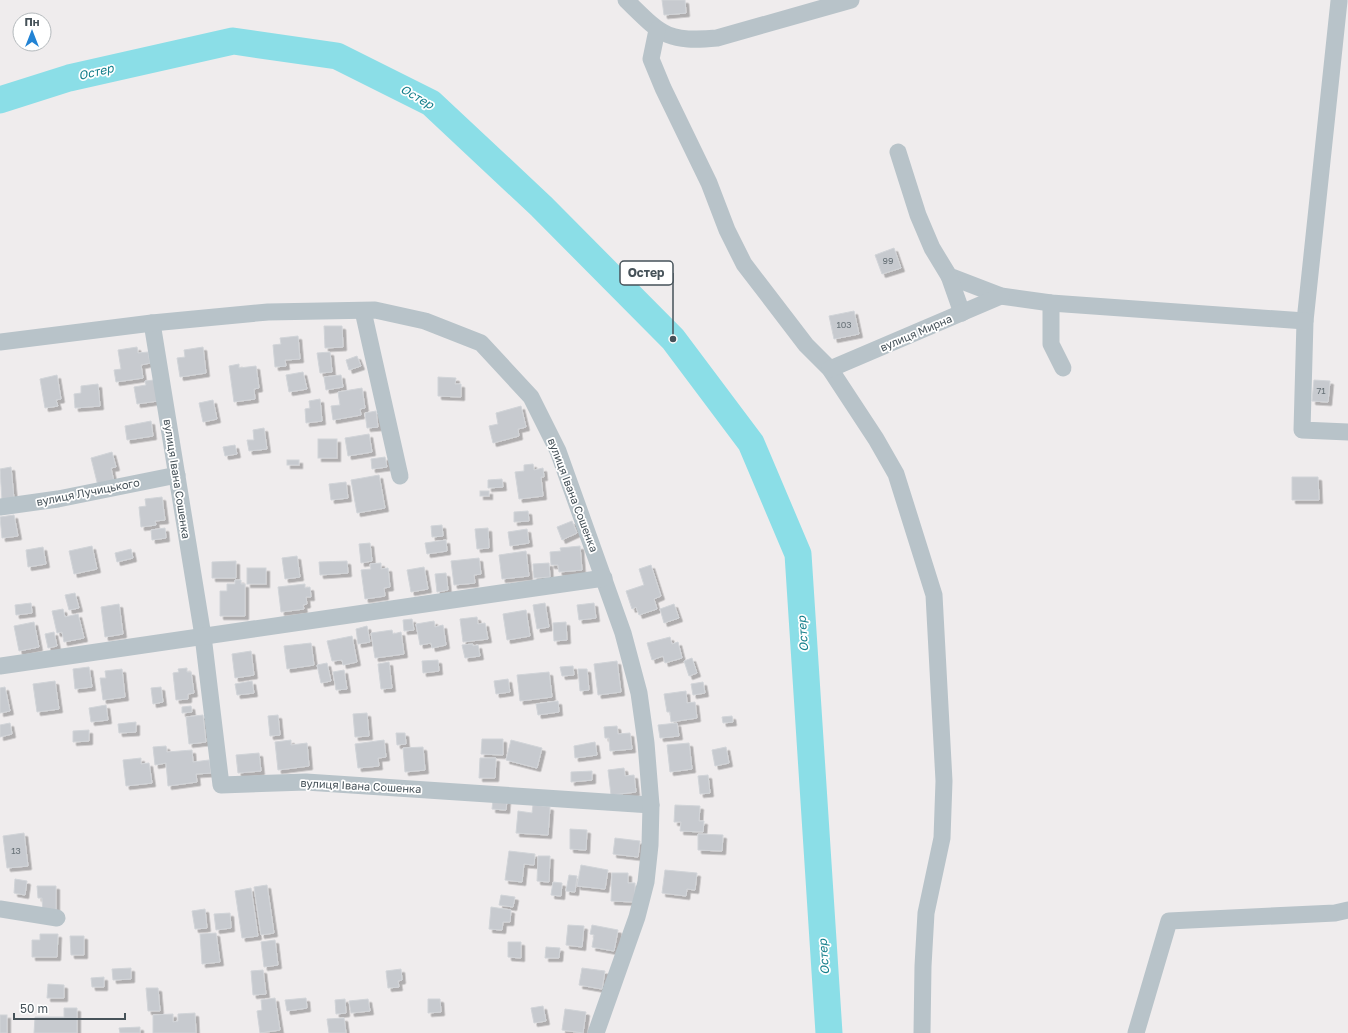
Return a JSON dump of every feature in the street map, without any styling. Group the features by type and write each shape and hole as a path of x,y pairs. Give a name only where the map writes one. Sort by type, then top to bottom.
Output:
{"street":[{"path":"626,0 657,30 676,38 696,40 717,38 851,0"},
{"path":"1341,2 1305,321 1302,430 1348,432"},
{"path":"657,30 651,60 709,183 727,230 744,264 806,345 830,369 876,439 896,474 934,595 944,781 942,838 926,913 923,966 922,1033"},
{"path":"898,152 918,215 932,248 949,276 962,313"},
{"path":"949,276 1001,296 1051,303 1305,321"},
{"name":"вулиця Мирна","path":"830,369 1001,296"},
{"path":"1051,303 1051,344 1063,368"},
{"name":"вулиця Івана Сошенка","path":"0,342 152,323 268,312 374,310 425,321 481,343 531,397 558,451 623,633 639,693 646,743 650,805 650,845 646,882 637,917 596,1033"},
{"path":"363,311 400,476"},
{"name":"вулиця Івана Сошенка","path":"152,323 203,636 221,785 306,782 650,805"},
{"name":"вулиця Лучицького","path":"0,507 58,499 177,475"},
{"path":"0,666 604,578"},
{"path":"0,909 57,918"},
{"path":"1136,1033 1169,921 1335,913 1348,910"}],"building":[{"path":"662,0 685,0 686,13 664,15"},
{"path":"894,248 901,268 882,274 875,255"},
{"path":"854,311 859,334 834,339 829,316"},
{"path":"324,326 342,326 343,347 325,348"},
{"path":"298,336 300,359 285,360 286,366 275,367 273,345 281,344 280,338"},
{"path":"137,347 138,353 148,352 150,363 141,365 143,378 116,382 114,370 121,369 118,350"},
{"path":"203,347 206,373 180,377 177,358 185,357 184,350"},
{"path":"330,352 332,372 320,373 317,353"},
{"path":"357,356 361,366 349,370 346,360"},
{"path":"239,364 239,368 256,366 259,388 254,389 255,399 234,402 229,366"},
{"path":"303,372 307,389 289,392 286,375"},
{"path":"57,375 61,399 56,400 58,406 45,408 40,379"},
{"path":"341,375 343,387 326,390 324,377"},
{"path":"438,377 456,378 455,384 461,384 461,397 438,396"},
{"path":"154,380 158,401 137,404 134,387 146,385 145,381"},
{"path":"1314,380 1330,381 1328,402 1312,401"},
{"path":"98,384 100,406 75,408 74,394 81,393 81,386"},
{"path":"362,388 365,408 360,409 361,415 333,420 331,406 340,405 338,392"},
{"path":"320,399 322,421 306,423 305,409 310,408 309,401"},
{"path":"213,400 217,419 203,422 199,403"},
{"path":"521,406 526,427 518,429 519,436 493,443 489,426 498,424 496,413"},
{"path":"376,411 378,427 367,428 365,413"},
{"path":"151,421 153,436 127,440 125,426"},
{"path":"264,428 267,449 249,451 247,440 254,440 253,430"},
{"path":"369,434 372,452 348,456 345,438"},
{"path":"318,439 337,439 337,458 318,458"},
{"path":"235,445 237,454 225,456 223,447"},
{"path":"112,452 116,467 111,468 114,482 98,486 91,458"},
{"path":"385,457 387,467 372,469 371,459"},
{"path":"287,460 299,460 299,465 287,465"},
{"path":"533,464 534,470 543,468 544,477 541,477 543,496 519,499 515,472 524,471 524,465"},
{"path":"11,467 14,499 2,501 0,469"},
{"path":"379,475 385,508 357,513 351,480"},
{"path":"1292,477 1318,477 1319,500 1292,500"},
{"path":"502,479 503,487 488,488 488,480"},
{"path":"346,482 348,498 331,500 329,484"},
{"path":"480,491 489,491 489,496 480,496"},
{"path":"162,497 165,520 155,521 156,525 141,527 139,507 146,506 145,499"},
{"path":"528,511 529,521 514,522 514,512"},
{"path":"14,515 18,536 2,538 0,517"},
{"path":"572,521 577,533 562,540 557,527"},
{"path":"442,525 443,536 432,537 431,526"},
{"path":"165,528 166,538 152,540 151,530"},
{"path":"488,528 489,548 477,549 475,529"},
{"path":"527,529 529,543 510,546 508,532"},
{"path":"446,540 447,551 427,554 425,543"},
{"path":"370,543 372,561 361,563 359,544"},
{"path":"92,546 97,569 74,574 69,551"},
{"path":"580,546 582,570 559,572 558,565 551,565 550,552 561,551 560,548"},
{"path":"43,547 46,564 28,567 26,550"},
{"path":"131,549 133,558 117,562 115,553"},
{"path":"526,551 529,576 502,579 499,555"},
{"path":"297,556 300,577 285,579 282,558"},
{"path":"479,558 481,574 474,575 475,583 454,585 451,561"},
{"path":"236,561 236,578 212,578 212,562"},
{"path":"347,561 348,573 320,575 319,562"},
{"path":"381,563 381,569 388,568 390,587 384,588 385,596 365,599 361,570 371,569 370,564"},
{"path":"549,563 550,577 534,578 533,564"},
{"path":"651,565 661,596 654,599 657,609 639,615 636,607 632,609 626,591 644,585 639,569"},
{"path":"424,567 428,589 411,592 407,570"},
{"path":"247,568 266,568 266,584 247,584"},
{"path":"446,573 448,590 437,592 435,574"},
{"path":"235,580 241,580 241,584 245,584 245,616 220,616 220,591 227,591 227,584 235,584"},
{"path":"305,584 305,588 310,587 311,597 306,597 307,604 303,605 304,609 281,612 278,587"},
{"path":"75,593 79,608 69,610 65,595"},
{"path":"31,603 32,613 16,615 15,605"},
{"path":"545,603 549,627 537,629 533,605"},
{"path":"594,603 596,618 579,620 577,605"},
{"path":"119,604 123,634 105,637 101,607"},
{"path":"674,604 679,618 664,623 660,609"},
{"path":"63,609 65,617 78,614 84,638 64,642 62,632 57,633 52,611"},
{"path":"526,610 530,636 507,640 503,614"},
{"path":"477,617 478,624 485,623 488,639 463,642 460,619"},
{"path":"412,619 414,630 404,631 403,620"},
{"path":"434,621 435,627 443,625 446,645 432,648 431,643 420,645 416,624"},
{"path":"34,622 39,647 19,651 14,626"},
{"path":"566,622 567,640 554,641 553,623"},
{"path":"367,626 370,642 358,644 356,629"},
{"path":"392,630 393,634 401,632 404,654 375,658 371,633"},
{"path":"54,632 57,646 48,648 45,634"},
{"path":"352,636 357,662 343,665 342,660 332,661 327,641"},
{"path":"670,637 672,644 678,642 682,658 665,663 663,656 652,660 647,643"},
{"path":"311,643 314,665 287,669 284,646"},
{"path":"473,644 473,646 478,645 480,656 465,658 462,645"},
{"path":"251,651 254,675 235,678 232,654"},
{"path":"692,658 697,673 689,676 684,661"},
{"path":"438,660 439,671 423,673 422,661"},
{"path":"617,661 621,692 598,695 594,664"},
{"path":"389,662 392,688 381,689 378,664"},
{"path":"327,663 331,681 321,683 317,665"},
{"path":"573,666 574,675 562,676 560,667"},
{"path":"89,667 92,687 75,689 73,669"},
{"path":"187,668 187,672 191,672 194,693 188,694 188,699 176,700 173,673 179,672 178,669"},
{"path":"122,669 125,697 103,700 100,678 106,678 105,671"},
{"path":"578,669 587,669 589,690 580,691"},
{"path":"344,670 347,689 336,690 333,672"},
{"path":"549,672 552,697 520,701 517,675"},
{"path":"508,679 510,692 496,694 494,681"},
{"path":"55,681 59,709 37,712 33,684"},
{"path":"252,681 254,693 237,695 235,684"},
{"path":"703,682 705,693 693,695 691,684"},
{"path":"5,687 10,711 0,713 0,688"},
{"path":"161,687 163,702 153,704 151,688"},
{"path":"686,691 687,703 695,702 697,718 671,722 670,712 667,712 664,694"},
{"path":"558,701 559,712 538,715 536,704"},
{"path":"106,705 108,720 91,722 89,708"},
{"path":"191,706 192,712 182,713 182,707"},
{"path":"367,713 369,736 355,737 353,714"},
{"path":"203,715 206,742 189,744 186,717"},
{"path":"278,715 280,735 270,736 268,716"},
{"path":"732,716 733,722 723,723 722,717"},
{"path":"136,722 136,732 119,733 118,724"},
{"path":"10,723 12,734 0,737 0,725"},
{"path":"677,723 679,736 660,738 658,725"},
{"path":"617,726 618,734 630,733 632,749 610,751 609,738 605,738 604,727"},
{"path":"89,730 89,741 73,742 73,731"},
{"path":"396,733 405,733 406,744 397,745"},
{"path":"482,739 503,739 503,755 481,754"},
{"path":"291,740 291,745 307,743 309,766 278,770 275,742"},
{"path":"384,740 386,757 378,758 379,766 358,768 355,744"},
{"path":"511,740 542,748 537,768 506,760"},
{"path":"595,742 597,755 575,758 574,746"},
{"path":"689,743 692,769 670,772 667,745"},
{"path":"166,746 167,752 192,750 193,762 209,760 211,773 196,774 197,782 168,786 166,763 155,765 153,747"},
{"path":"423,747 425,770 405,772 403,748"},
{"path":"726,747 729,763 715,766 712,750"},
{"path":"259,753 261,771 238,773 236,755"},
{"path":"141,758 141,764 149,763 152,783 126,786 123,760"},
{"path":"480,758 496,758 495,778 479,778"},
{"path":"624,768 625,776 634,775 636,792 611,795 608,770"},
{"path":"592,771 592,780 571,782 571,772"},
{"path":"708,775 710,793 700,794 698,776"},
{"path":"493,799 507,800 506,810 492,809"},
{"path":"533,805 550,807 548,835 516,833 518,811 532,813"},
{"path":"675,805 700,806 699,821 704,821 703,832 680,831 681,822 674,822"},
{"path":"570,829 587,830 586,850 570,849"},
{"path":"24,833 28,866 7,868 3,836"},
{"path":"698,834 723,835 722,851 698,850"},
{"path":"615,838 640,841 638,857 613,854"},
{"path":"509,851 535,854 534,865 524,864 522,882 505,880"},
{"path":"538,856 550,856 549,882 537,881"},
{"path":"581,865 608,870 605,889 577,886"},
{"path":"665,870 697,873 695,890 687,889 686,896 662,893"},
{"path":"612,873 628,873 628,883 635,883 635,902 611,901"},
{"path":"569,875 577,876 575,892 566,891"},
{"path":"15,879 27,881 25,895 14,893"},
{"path":"553,882 562,883 561,896 551,895"},
{"path":"267,885 274,933 261,935 254,887"},
{"path":"37,886 56,886 56,913 43,913 42,898 38,898"},
{"path":"251,888 258,936 242,938 235,891"},
{"path":"501,895 515,897 513,907 499,905"},
{"path":"491,907 511,910 510,922 503,922 502,930 489,929"},
{"path":"205,909 207,928 195,929 192,911"},
{"path":"230,913 231,928 216,930 214,914"},
{"path":"568,925 584,926 582,947 566,945"},
{"path":"592,925 618,930 614,951 592,947 594,935 590,934"},
{"path":"216,933 220,962 202,964 200,934"},
{"path":"40,934 58,934 57,957 32,957 32,940 40,940"},
{"path":"70,936 84,936 84,955 71,955"},
{"path":"275,940 278,965 264,967 261,942"},
{"path":"508,942 521,942 521,958 508,957"},
{"path":"546,947 560,948 559,958 545,958"},
{"path":"131,968 131,979 113,980 112,969"},
{"path":"582,968 605,971 602,989 579,985"},
{"path":"401,969 402,980 398,981 399,987 388,988 386,971"},
{"path":"263,970 266,994 253,995 251,971"},
{"path":"104,977 104,987 92,987 91,978"},
{"path":"48,984 64,985 64,998 47,998"},
{"path":"146,988 158,988 160,1011 148,1011"},
{"path":"275,998 280,1030 260,1033 257,1011 262,1010 261,1000"},
{"path":"306,998 307,1008 287,1011 285,1000"},
{"path":"345,999 346,1013 336,1014 335,1000"},
{"path":"368,999 370,1011 351,1013 349,1001"},
{"path":"428,999 440,999 441,1012 428,1013"},
{"path":"543,1006 546,1021 534,1023 531,1008"},
{"path":"64,1008 77,1008 77,1033 34,1033 35,1017 64,1017"},
{"path":"565,1009 586,1012 583,1033 562,1030"},
{"path":"195,1013 196,1033 153,1033 153,1015 173,1014 173,1022 178,1021 178,1014"},
{"path":"0,1015 7,1015 7,1033 0,1033"},
{"path":"344,1018 346,1033 329,1033 327,1019"},
{"path":"140,1027 140,1033 120,1033 119,1028"}],"waterway":[{"name":"Остер","path":"0,100 69,78 233,41 337,56 431,103 541,206 673,339 751,443 798,554 829,1033"}],"place":[{"name":"Остер","path":"673,339"}]}
